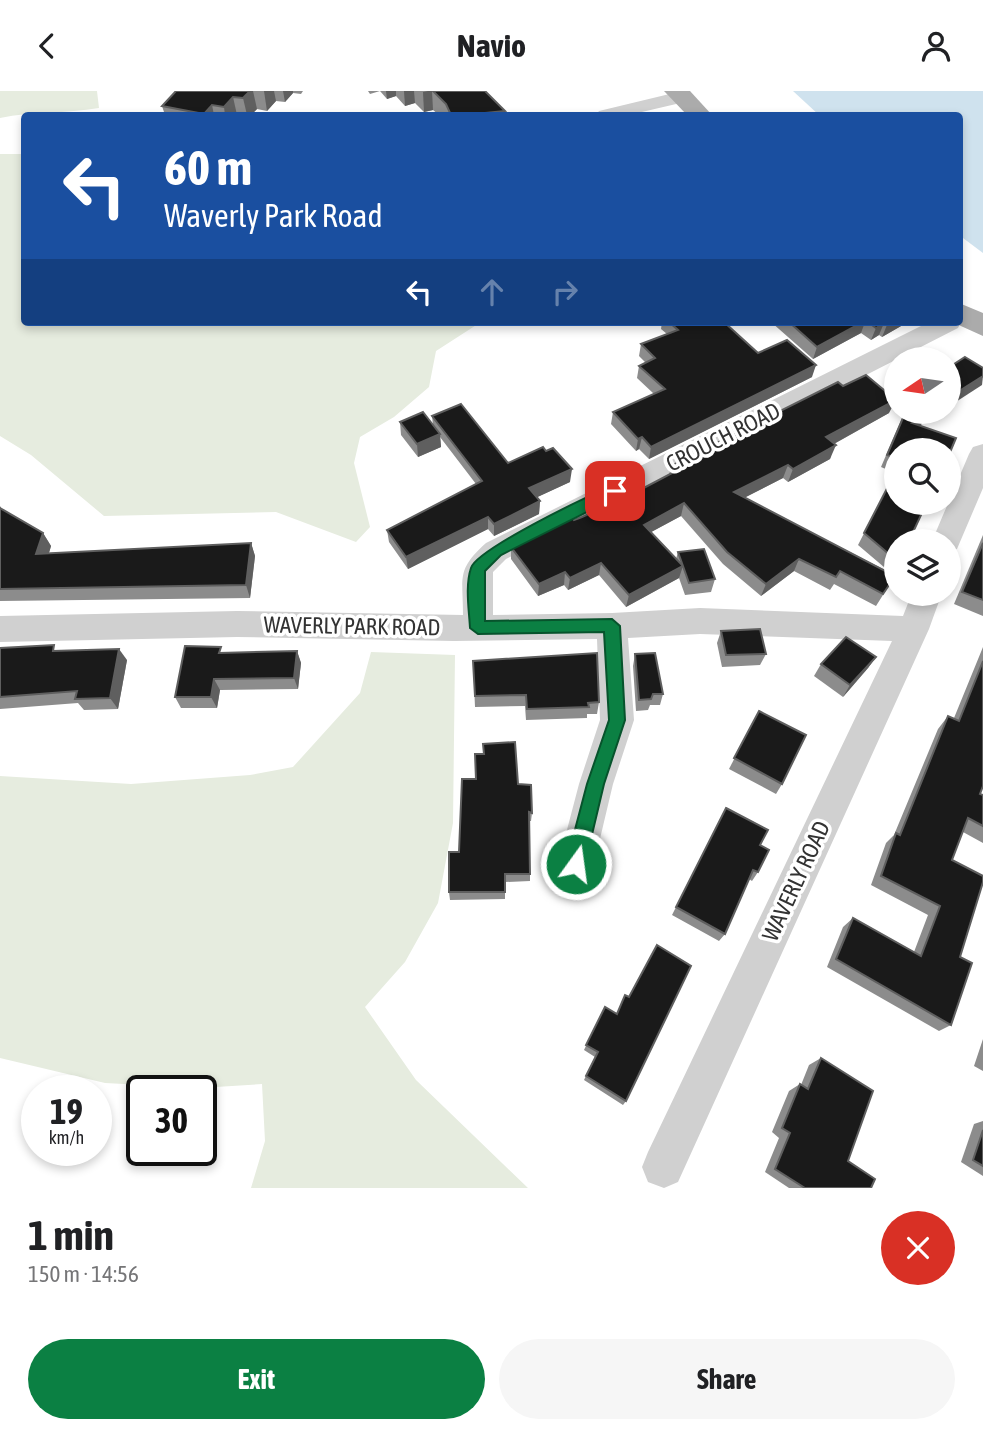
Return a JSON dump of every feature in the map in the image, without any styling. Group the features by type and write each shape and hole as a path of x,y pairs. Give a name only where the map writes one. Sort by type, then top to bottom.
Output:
{"main road":[{"path":"679,94 697,112"}],"street":[{"path":"616,112 679,94"},
{"name":"CROUCH ROAD","path":"478,628 478,568 496,551 949,326"},
{"path":"952,529 983,454"},
{"name":"WAVERLY ROAD","path":"663,1167 922,606"},
{"name":"WAVERLY PARK ROAD","path":"0,629 237,624 478,628 612,626 700,621 913,629"},
{"path":"576,864 596,784 617,720 612,626"}],"shaded area":[{"path":"0,91 97,91 99,108 21,112 21,115 0,118"},
{"path":"0,154 21,154 21,326 475,326 436,351 429,387 394,417 360,437 354,463 370,527 356,542 276,512 104,516 31,455 0,436"},
{"path":"371,652 455,655 453,823 438,903 405,962 365,1007 416,1080 528,1188 251,1188 265,1141 262,1084 217,1087 217,1075 126,1075 126,1084 112,1083 112,1075 71,1075 0,1058 0,776 131,784 250,775 293,767 360,693"}],"water":[{"path":"793,91 983,91 983,253 963,238 963,112 816,112"}],"building":[{"path":"176,91 250,91 243,98 233,97 224,107 212,105 206,112 162,106"},
{"path":"433,91 485,91 505,111 450,112 446,104"},
{"path":"674,326 728,326 758,353 787,340 816,365 651,447 642,437 638,439 613,412 665,389 639,366 655,358 641,344 678,330"},
{"path":"793,326 856,326 817,347"},
{"path":"965,357 983,368 983,376 961,390 961,360"},
{"path":"866,375 884,390 884,406 826,437 836,445 793,469 788,465 734,492 884,570 883,594 840,571 836,577 799,559 766,584 727,552 684,503 644,525 683,566 629,595 601,563 570,578 565,572 539,584 511,547 572,517 574,520 621,500 676,471 671,466 838,382 843,386"},
{"path":"461,404 508,463 543,447 546,451 553,448 572,469 529,488 540,501 494,524 488,517 406,557 387,530 482,481 432,416"},
{"path":"423,412 440,434 417,444 400,422"},
{"path":"900,424 915,424 956,438 894,438"},
{"path":"884,494 884,515 921,515 915,529 884,529 884,550 864,533"},
{"path":"0,508 43,533 36,554 251,543 246,585 0,589"},
{"path":"983,543 983,600 962,592"},
{"path":"704,549 715,579 689,583 678,552"},
{"path":"760,629 766,654 726,655 721,631"},
{"path":"846,637 876,657 850,685 821,664"},
{"path":"54,645 53,651 119,649 110,698 75,699 77,691 0,697 0,648"},
{"path":"185,646 221,647 219,653 297,651 294,678 214,679 211,697 175,697"},
{"path":"597,653 599,702 588,703 589,707 527,709 526,695 475,696 473,661"},
{"path":"655,653 663,694 653,694 651,699 639,700 635,654"},
{"path":"983,661 983,786 980,794 983,795 983,826 968,818 952,860 983,876 983,882 960,957 972,963 951,1025 836,959 853,918 921,956 940,906 881,876 896,833 900,835 948,716 959,721"},
{"path":"759,711 806,735 782,784 734,758"},
{"path":"515,742 518,784 531,785 530,874 505,874 505,892 449,892 449,852 459,852 462,779 476,779 475,754 484,754 483,744"},
{"path":"726,808 768,830 760,845 769,850 758,872 753,870 725,934 676,907"},
{"path":"657,945 691,966 626,1101 586,1076 598,1052 586,1045 605,1007 617,1014 625,995 629,997"},
{"path":"821,1058 873,1091 848,1161 875,1179 871,1188 805,1188 775,1169 790,1133 782,1128 800,1084 808,1089"},
{"path":"983,1130 983,1166 973,1160"}],"route":[{"path":"576,864 596,784 617,720 612,626 478,628 476,587 478,568 496,551 615,491"}]}
